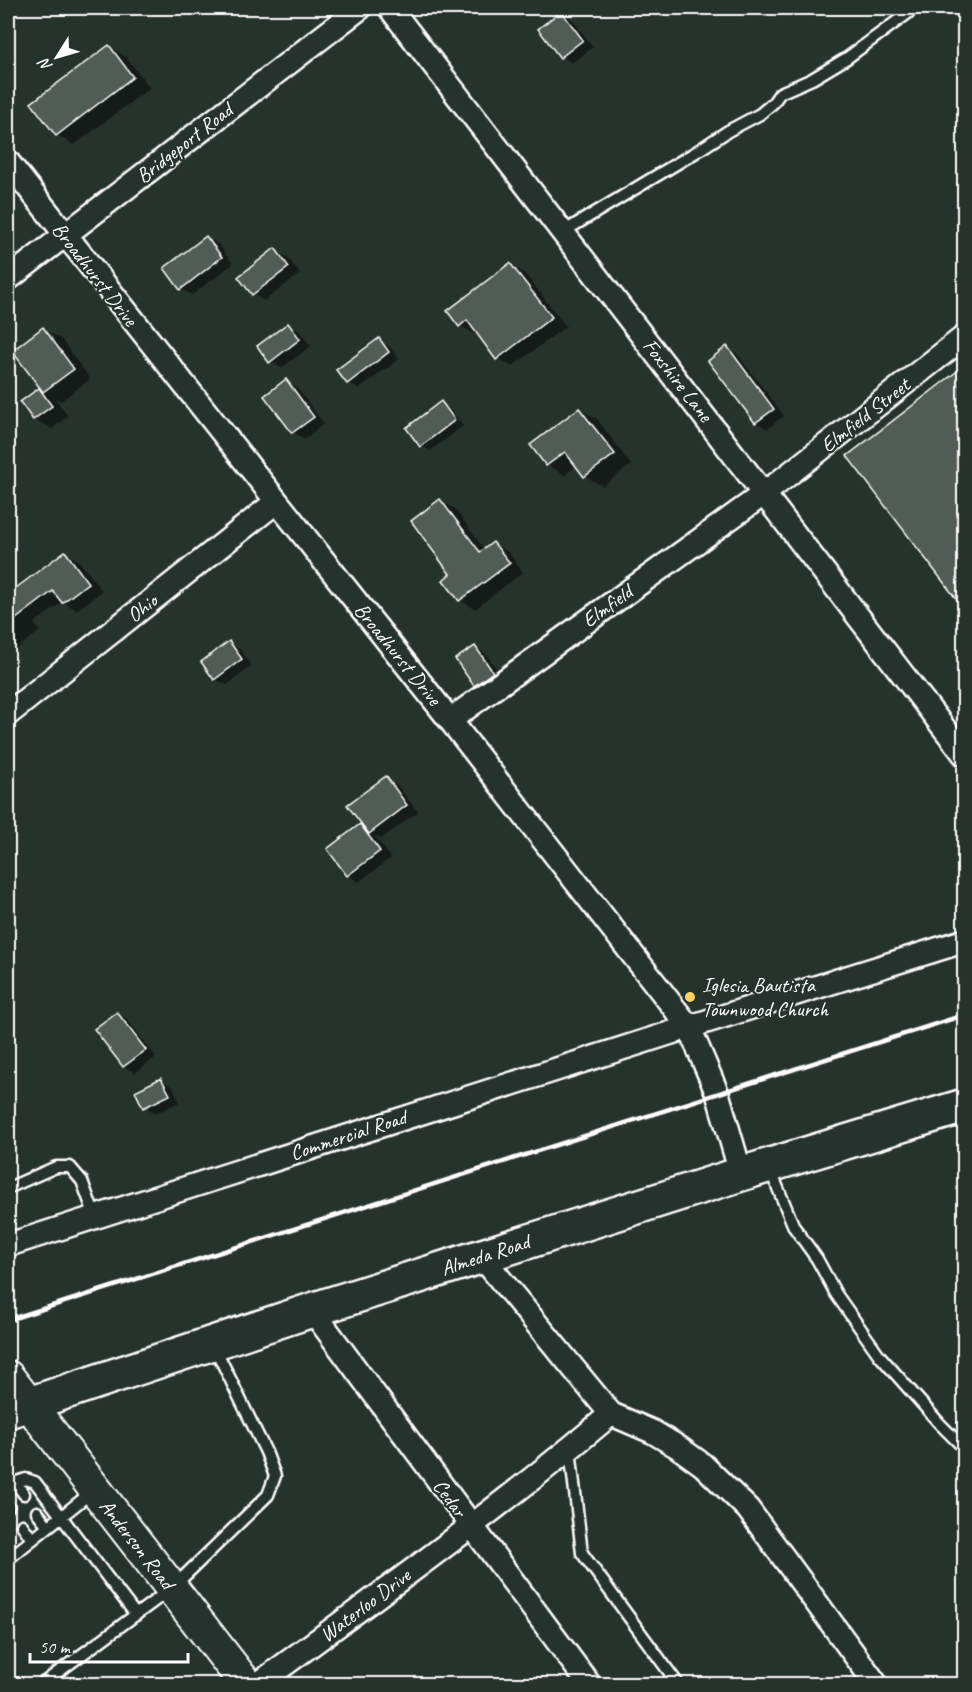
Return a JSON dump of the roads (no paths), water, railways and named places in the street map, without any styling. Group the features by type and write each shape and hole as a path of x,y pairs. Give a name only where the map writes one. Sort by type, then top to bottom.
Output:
{"main road":[{"name":"Almeda Road","path":"18,1408 481,1256 964,1106"}],"street":[{"name":"Bridgeport Road","path":"8,279 360,8"},
{"name":"Foxshire Lane","path":"390,8 964,754"},
{"name":"Broadhurst Drive","path":"8,162 450,720 688,1027 754,1170"},
{"name":"Elmfield Street","path":"765,493 964,337"},
{"name":"Elmfield","path":"450,720 765,493"},
{"name":"Ohio","path":"8,714 276,502"},
{"name":"Commercial Road","path":"8,1243 964,941"},
{"path":"481,1256 611,1414 653,1432 678,1447 703,1465 748,1509 876,1684"},
{"name":"Cedar","path":"312,1310 589,1684"},
{"name":"Anderson Road","path":"8,1377 18,1408 95,1489 246,1684"},
{"name":"Waterloo Drive","path":"258,1684 471,1526 611,1414"}],"lane":[{"path":"563,232 728,131 760,114 773,103 780,93 812,79 847,58 915,8"},
{"path":"8,1188 56,1167 70,1167 82,1181 95,1216"},
{"path":"754,1170 817,1259 836,1294 879,1355 964,1448"},
{"path":"42,1684 172,1588 267,1495 275,1476 266,1452 213,1343"},
{"path":"570,1449 582,1553 678,1684"},
{"path":"11,1484 26,1479 35,1482 136,1615"},
{"path":"11,1484 24,1494"},
{"path":"8,1556 95,1489"},
{"path":"37,1512 48,1526"},
{"path":"22,1525 32,1539"}],"railway":[{"path":"8,1320 964,1015"}],"place":[{"name":"Iglesia Bautista Townwood Church","path":"690,997"}]}
